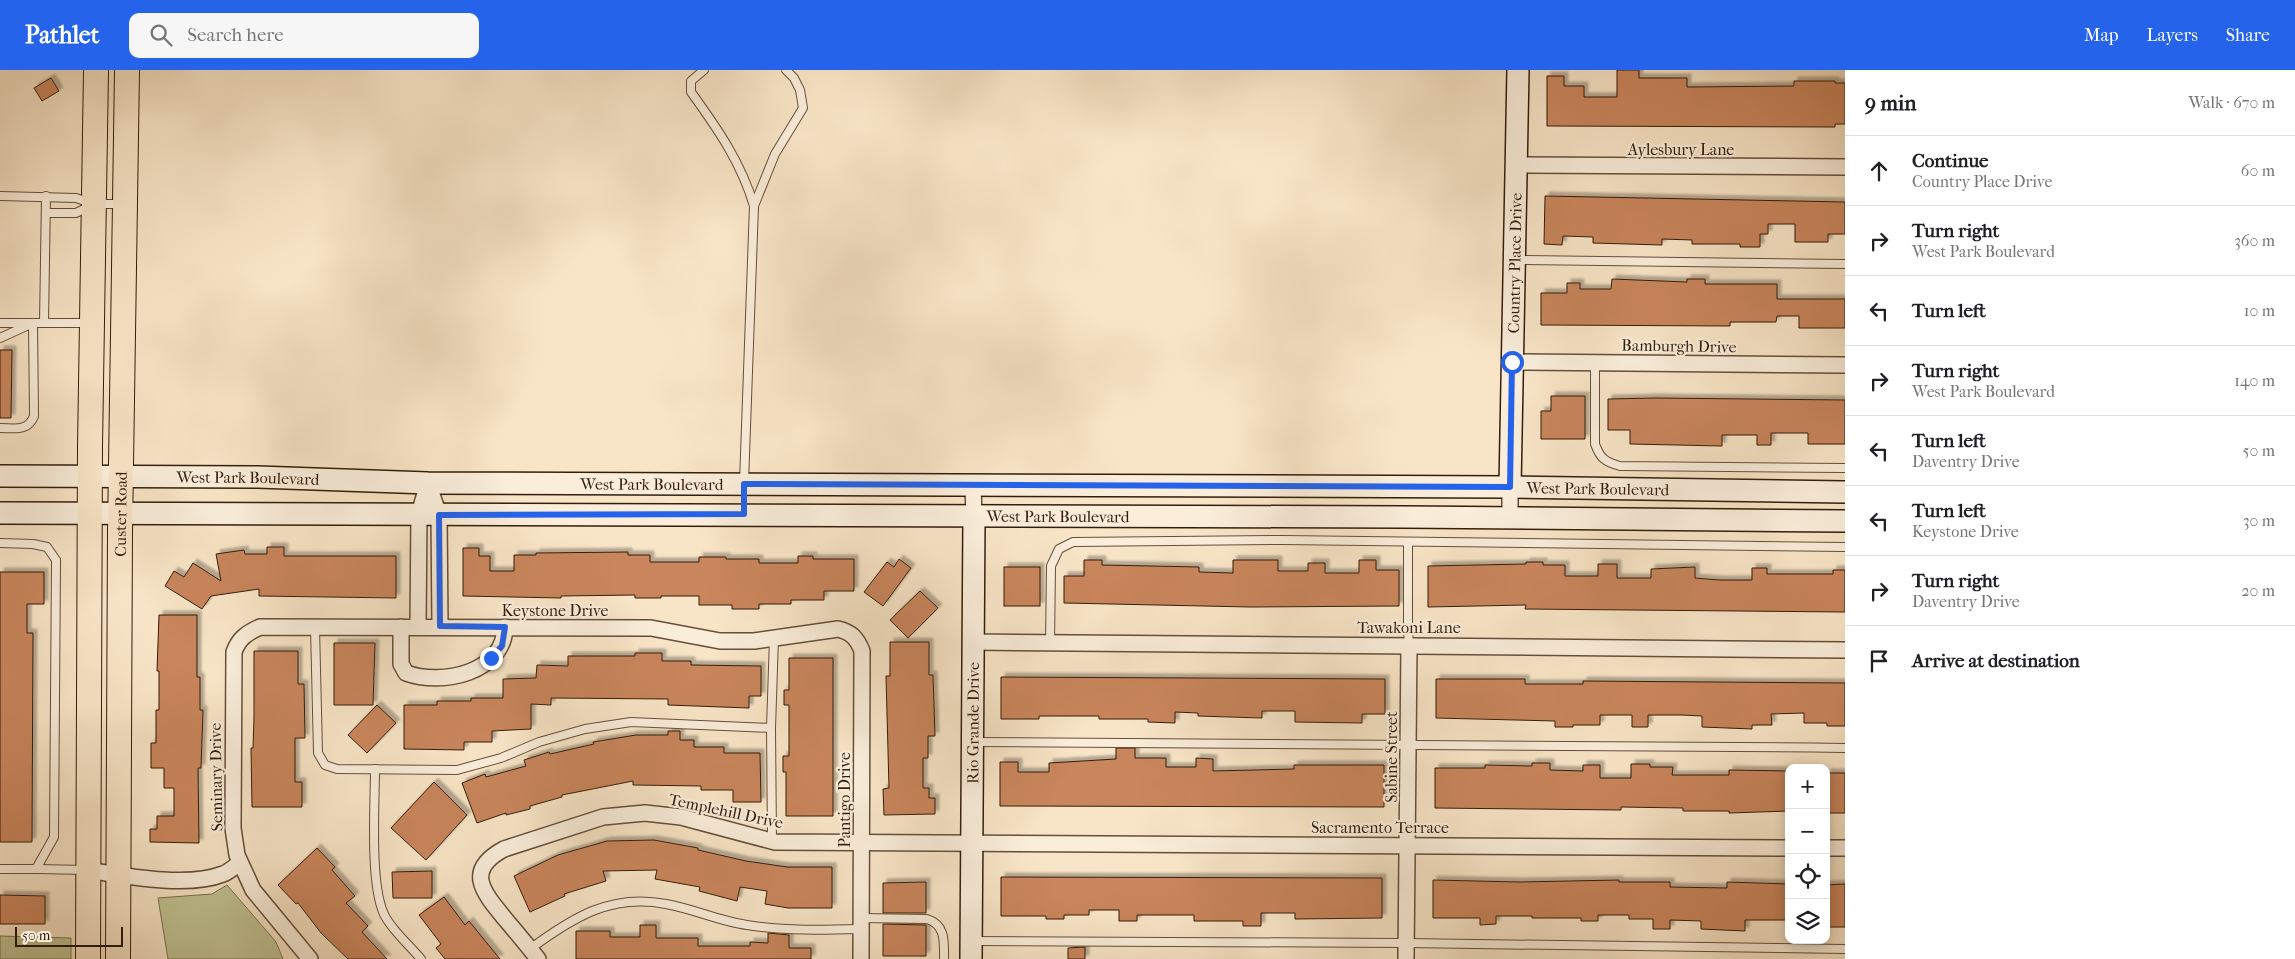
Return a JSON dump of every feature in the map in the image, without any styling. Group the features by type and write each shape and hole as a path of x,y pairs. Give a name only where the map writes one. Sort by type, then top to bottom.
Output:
{"main road":[{"name":"Custer Road","path":"88,959 90,476 96,70"},
{"name":"Custer Road","path":"118,959 120,514 127,70"},
{"name":"Country Place Drive","path":"1510,487 1518,70"},
{"name":"West Park Boulevard","path":"0,476 304,478 428,483 1510,487 1845,492"},
{"path":"744,484 744,514"},
{"name":"West Park Boulevard","path":"0,513 744,514 974,517 1845,521"},
{"name":"Rio Grande Drive","path":"971,950 974,517"}],"street":[{"name":"Aylesbury Lane","path":"1516,165 1845,167"},
{"name":"Bamburgh Drive","path":"1512,362 1845,366"},
{"path":"428,483 429,514 440,626"},
{"name":"Rio Grande Drive","path":"973,485 974,517"},
{"name":"Country Place Drive","path":"1510,487 1510,518"},
{"path":"418,626 429,514"},
{"name":"Keystone Drive","path":"246,634 260,627 651,628 720,641 754,642 838,628 853,635 859,642"},
{"path":"401,627 401,664 406,673 415,676 462,676 475,671 502,646 505,627"},
{"name":"Seminary Drive","path":"246,634 237,644 234,652 232,828 240,863 254,890 310,959"},
{"name":"Pantigo Drive","path":"859,642 862,650 861,959"},
{"name":"Tawakoni Lane","path":"974,642 1845,650"},
{"name":"Sabine Street","path":"1406,959 1410,645"},
{"name":"Templehill Drive","path":"534,954 482,889 480,880 484,864 489,857 504,849 603,817 646,813 681,817 772,841 971,844"},
{"name":"Sacramento Terrace","path":"971,844 1408,844 1785,848"},
{"path":"1830,848 1845,848"},
{"path":"88,870 118,875 192,880 224,874 240,863"}],"lane":[{"path":"704,70 691,82 691,92 726,141 747,183 754,206 744,484"},
{"path":"754,206 775,154 803,108 800,90 794,78 786,70"},
{"path":"0,196 46,196 76,198 94,204 125,204"},
{"path":"44,323 46,196"},
{"path":"46,213 76,213 94,204"},
{"path":"1514,260 1845,264"},
{"path":"0,322 92,323"},
{"path":"0,338 33,323"},
{"path":"0,428 23,428 31,423 34,416 33,323"},
{"path":"1595,363 1595,444 1599,456 1610,464 1620,466 1845,468"},
{"path":"1050,643 1050,566 1059,549 1073,542 1283,540 1845,547"},
{"path":"0,543 33,544 47,547 56,560 54,837 36,869"},
{"path":"1408,543 1408,630 1410,645"},
{"path":"315,627 318,753 325,765 338,769 456,770 501,758 539,742 585,729 630,722 771,728"},
{"path":"772,841 771,728 774,638"},
{"path":"972,742 1845,748"},
{"path":"374,769 376,876 379,901 386,918 421,959"},
{"path":"0,869 88,870"},
{"path":"534,954 565,923 582,914 606,906 628,902 665,904 747,925 777,928 927,919 934,921 940,926 943,933 944,959"},
{"path":"971,950 1407,943 1845,950"}],"green space":[{"path":"227,885 276,942 283,959 168,959 158,898 212,894"},
{"path":"0,936 71,938 71,959 0,959"}],"building":[{"path":"1617,70 1639,70 1639,78 1687,78 1687,87 1794,86 1794,81 1835,81 1835,83 1845,83 1845,124 1835,124 1835,127 1547,126 1547,76 1564,76 1564,86 1584,86 1584,97 1617,97"},
{"path":"51,78 59,91 42,101 34,88"},
{"path":"1545,196 1845,202 1845,234 1828,234 1828,242 1795,242 1795,224 1768,224 1768,234 1760,234 1760,247 1740,247 1740,244 1692,244 1692,240 1662,239 1662,245 1593,243 1593,237 1563,236 1562,245 1544,244"},
{"path":"1612,279 1687,282 1687,279 1705,279 1705,284 1777,284 1777,299 1845,299 1845,328 1799,328 1799,316 1777,316 1776,322 1730,322 1730,326 1541,325 1541,293 1567,293 1567,283 1580,283 1580,289 1611,289"},
{"path":"0,350 12,350 11,418 0,418"},
{"path":"1551,396 1585,396 1585,439 1541,439 1541,411 1551,411"},
{"path":"1608,399 1845,400 1845,444 1808,444 1808,433 1771,433 1771,445 1757,445 1757,435 1722,435 1722,446 1630,444 1630,430 1608,430"},
{"path":"267,547 284,547 284,556 396,556 396,598 259,596 259,589 211,596 202,609 165,586 174,571 184,577 193,563 221,581 216,554 244,550 245,554 267,554"},
{"path":"463,548 479,548 479,556 490,556 490,571 514,571 514,555 536,555 536,553 628,552 628,555 650,555 650,562 699,562 699,557 759,559 759,563 798,563 798,556 813,556 813,559 854,559 854,591 824,591 824,600 791,600 791,604 759,604 759,609 732,609 732,605 699,605 699,596 635,598 635,595 561,596 561,598 463,596"},
{"path":"899,559 911,568 883,606 864,592 887,562 894,567"},
{"path":"1084,560 1102,560 1102,565 1199,567 1199,572 1233,573 1233,560 1278,560 1278,571 1308,571 1308,563 1325,563 1325,573 1359,573 1359,560 1376,560 1376,570 1399,570 1399,606 1250,607 1064,603 1064,576 1084,576"},
{"path":"1526,562 1543,562 1543,565 1565,565 1565,576 1598,576 1598,564 1617,564 1617,578 1651,578 1651,569 1695,567 1695,578 1719,580 1752,580 1752,568 1767,568 1767,574 1833,574 1833,570 1845,570 1845,612 1525,609 1526,605 1428,607 1428,566 1526,564"},
{"path":"1004,567 1040,567 1040,606 1004,606"},
{"path":"0,572 44,572 44,604 27,604 27,633 33,633 32,842 0,842"},
{"path":"920,591 938,608 908,638 890,620"},
{"path":"159,615 197,615 197,677 200,677 200,710 203,710 201,768 198,768 199,843 150,842 150,829 157,829 157,816 174,816 174,788 164,788 164,768 151,768 151,743 156,743 156,710 159,710 159,671 157,671"},
{"path":"890,642 929,642 929,675 933,675 935,736 928,736 928,758 923,758 923,788 929,788 929,798 935,798 935,814 884,815 883,789 889,788 886,676 890,676"},
{"path":"334,643 375,643 373,705 334,705"},
{"path":"254,651 298,651 298,684 304,684 305,738 295,738 295,782 302,782 302,807 252,807 251,748 253,748 254,717"},
{"path":"635,653 662,653 662,661 691,661 691,665 761,666 761,696 749,696 749,708 668,705 668,699 551,698 551,705 531,704 531,729 492,731 492,742 464,742 464,750 404,749 404,705 437,705 437,701 471,701 471,698 503,698 503,679 536,678 537,665 568,666 568,656 635,656"},
{"path":"789,658 833,658 833,816 786,816 786,772 783,772 783,756 789,756 789,705 784,705 784,690 789,690"},
{"path":"1001,677 1385,679 1385,714 1362,714 1362,723 1295,722 1295,711 1262,711 1262,718 1198,716 1198,713 1175,712 1175,723 1148,722 1148,719 1099,719 1099,716 1039,716 1039,719 1001,719"},
{"path":"1436,679 1525,679 1525,684 1583,684 1583,681 1845,683 1845,726 1827,726 1827,723 1804,723 1804,713 1771,714 1772,725 1752,725 1752,729 1702,727 1702,716 1682,715 1648,715 1648,727 1632,727 1632,715 1600,715 1600,725 1573,725 1573,727 1555,727 1555,721 1436,718"},
{"path":"377,705 396,723 367,753 348,735"},
{"path":"668,731 680,731 680,740 694,740 694,747 724,747 724,753 760,753 761,802 733,802 733,790 701,790 701,786 633,785 633,781 562,795 562,797 530,806 530,809 506,815 506,813 477,823 462,783 485,774 486,777 526,766 524,760 549,752 550,754 594,744 593,742 636,735 668,735"},
{"path":"1116,748 1135,748 1135,758 1166,758 1166,767 1196,767 1196,758 1213,759 1213,771 1294,769 1294,765 1384,765 1384,807 1000,806 1000,762 1018,762 1018,772 1049,772 1049,763 1116,759"},
{"path":"1532,763 1550,763 1550,770 1583,771 1583,765 1600,765 1600,778 1631,778 1631,764 1650,764 1650,767 1673,767 1672,775 1729,775 1729,770 1785,771 1785,811 1729,813 1729,811 1683,811 1683,808 1621,807 1621,810 1435,808 1435,768 1485,768 1485,765 1532,766"},
{"path":"1830,773 1845,773 1845,813 1830,813"},
{"path":"434,782 467,815 426,860 391,828"},
{"path":"654,840 698,848 698,850 746,861 787,867 832,867 832,908 788,908 765,904 767,891 740,887 737,901 699,891 700,887 655,879 657,870 603,871 606,881 564,894 565,896 530,912 514,876 558,855 607,841"},
{"path":"317,848 335,867 332,870 355,896 346,903 368,926 362,932 387,959 348,959 321,933 298,903 296,904 278,885"},
{"path":"432,871 432,898 393,898 392,872"},
{"path":"1001,877 1382,878 1382,918 1295,919 1295,913 1261,913 1261,926 1243,926 1243,921 1194,921 1194,915 1137,915 1137,921 1119,921 1119,910 1089,910 1089,915 1064,915 1064,919 1046,919 1046,916 1001,916"},
{"path":"1433,880 1519,882 1619,880 1619,882 1670,882 1670,887 1727,888 1727,882 1785,884 1785,920 1745,920 1745,931 1701,929 1701,921 1670,920 1670,929 1653,929 1653,919 1629,919 1629,915 1598,915 1598,921 1581,921 1581,918 1496,916 1496,924 1480,925 1480,918 1433,918"},
{"path":"926,882 926,913 883,913 883,883"},
{"path":"1845,884 1845,927 1830,927 1830,885"},
{"path":"0,895 45,896 45,924 0,924"},
{"path":"444,897 465,925 469,921 500,959 445,959 436,948 441,944 419,915"},
{"path":"883,924 926,925 926,956 883,956"},
{"path":"640,925 656,925 656,938 698,938 698,946 750,946 750,942 768,943 768,933 789,935 789,948 811,948 811,959 576,959 576,931 610,931 610,937 640,937"},
{"path":"1085,947 1085,959 1068,959 1068,948"}],"route":[{"path":"491,658 502,646 505,638 505,627 440,626 439,515 744,514 744,484 1510,487 1512,362"}]}
